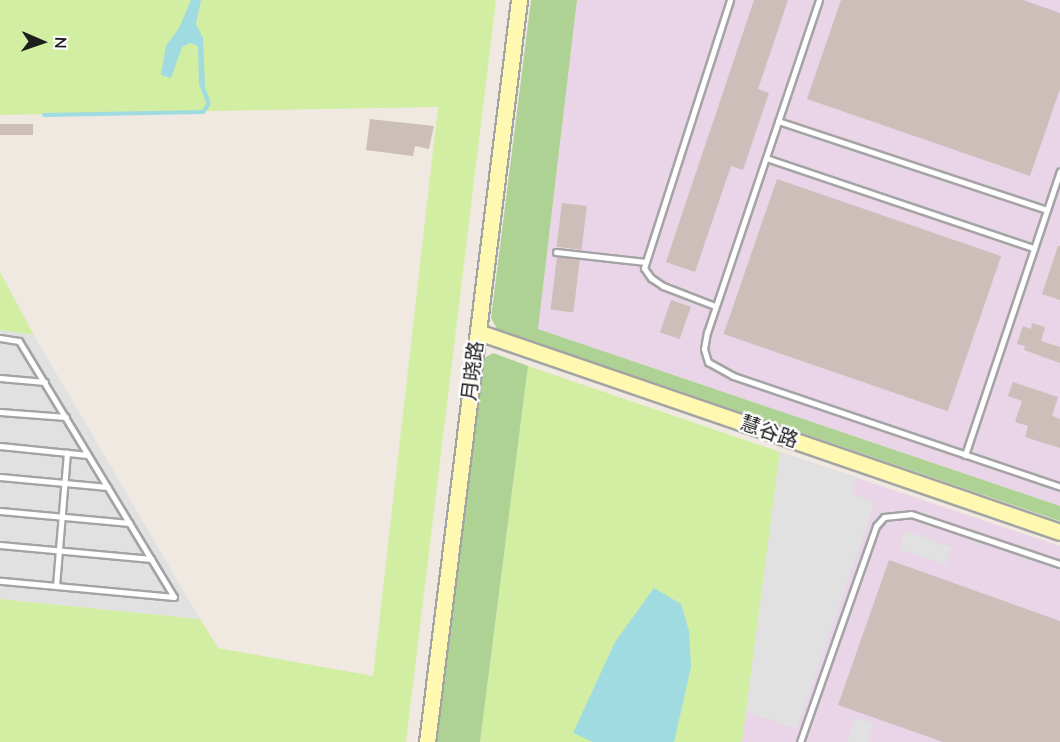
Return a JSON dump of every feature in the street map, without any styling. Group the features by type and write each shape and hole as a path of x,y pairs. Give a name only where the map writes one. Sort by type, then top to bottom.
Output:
{"street":[{"name":"月晓路","path":"427,742 519,0"},
{"name":"慧谷路","path":"478,332 1060,532"}],"lane":[{"path":"715,306 651,278 645,262 730,0"},
{"path":"819,0 715,306 704,349 708,362 718,370 1060,487"},
{"path":"778,121 1047,210"},
{"path":"766,158 1034,248"},
{"path":"965,454 1060,171"},
{"path":"555,252 645,262"},
{"path":"0,338 19,340 174,597 0,581"},
{"path":"0,378 45,382"},
{"path":"0,412 66,417"},
{"path":"0,446 88,455"},
{"path":"56,586 67,452"},
{"path":"0,477 108,487"},
{"path":"0,511 129,522"},
{"path":"800,742 876,525 884,517 911,513 1060,564"},
{"path":"0,545 151,559"}],"shaded area":[{"path":"577,0 1060,0 1060,506 538,329"},
{"path":"0,330 34,335 200,619 0,599"},
{"path":"780,452 1060,546 1060,742 742,742"},
{"path":"780,452 857,477 852,495 875,502 797,729 746,712"},
{"path":"905,531 951,547 945,565 899,549"},
{"path":"855,717 874,723 868,742 847,742"}],"green space":[{"path":"0,0 496,0 406,742 0,742 0,599 200,619 218,648 373,676 438,107 0,115"},
{"path":"531,0 577,0 538,329 1060,506 1060,521 497,329 491,318"},
{"path":"0,272 34,335 0,330"},
{"path":"493,353 528,366 480,742 432,742 479,361"},
{"path":"528,366 780,452 742,742 480,742"}],"water":[{"path":"191,0 201,0 196,24 203,38 205,87 211,103 207,105 199,84 198,46 190,43 182,47 171,78 161,75 166,46 179,28"},
{"path":"654,588 681,604 689,631 691,667 674,742 593,742 573,733 615,642"}],"building":[{"path":"754,0 788,0 758,89 769,93 743,170 731,166 695,272 666,262"},
{"path":"841,0 1023,0 1060,13 1060,89 1030,176 807,99"},
{"path":"370,119 434,126 429,149 415,146 413,156 366,150"},
{"path":"0,124 33,124 33,135 0,135"},
{"path":"777,179 1001,256 948,411 724,334"},
{"path":"562,203 587,206 581,250 557,247"},
{"path":"1058,246 1060,246 1060,300 1042,294"},
{"path":"557,257 580,260 573,312 551,310"},
{"path":"671,300 691,307 680,339 660,332"},
{"path":"1032,323 1045,327 1041,341 1060,347 1060,363 1024,350 1025,346 1017,344 1023,326 1031,329"},
{"path":"1013,382 1058,397 1052,416 1060,419 1060,448 1025,437 1028,426 1015,422 1022,401 1008,396"},
{"path":"889,560 1060,621 1060,742 943,742 838,705"}],"waterway":[{"path":"44,115 203,112 208,105"}]}
